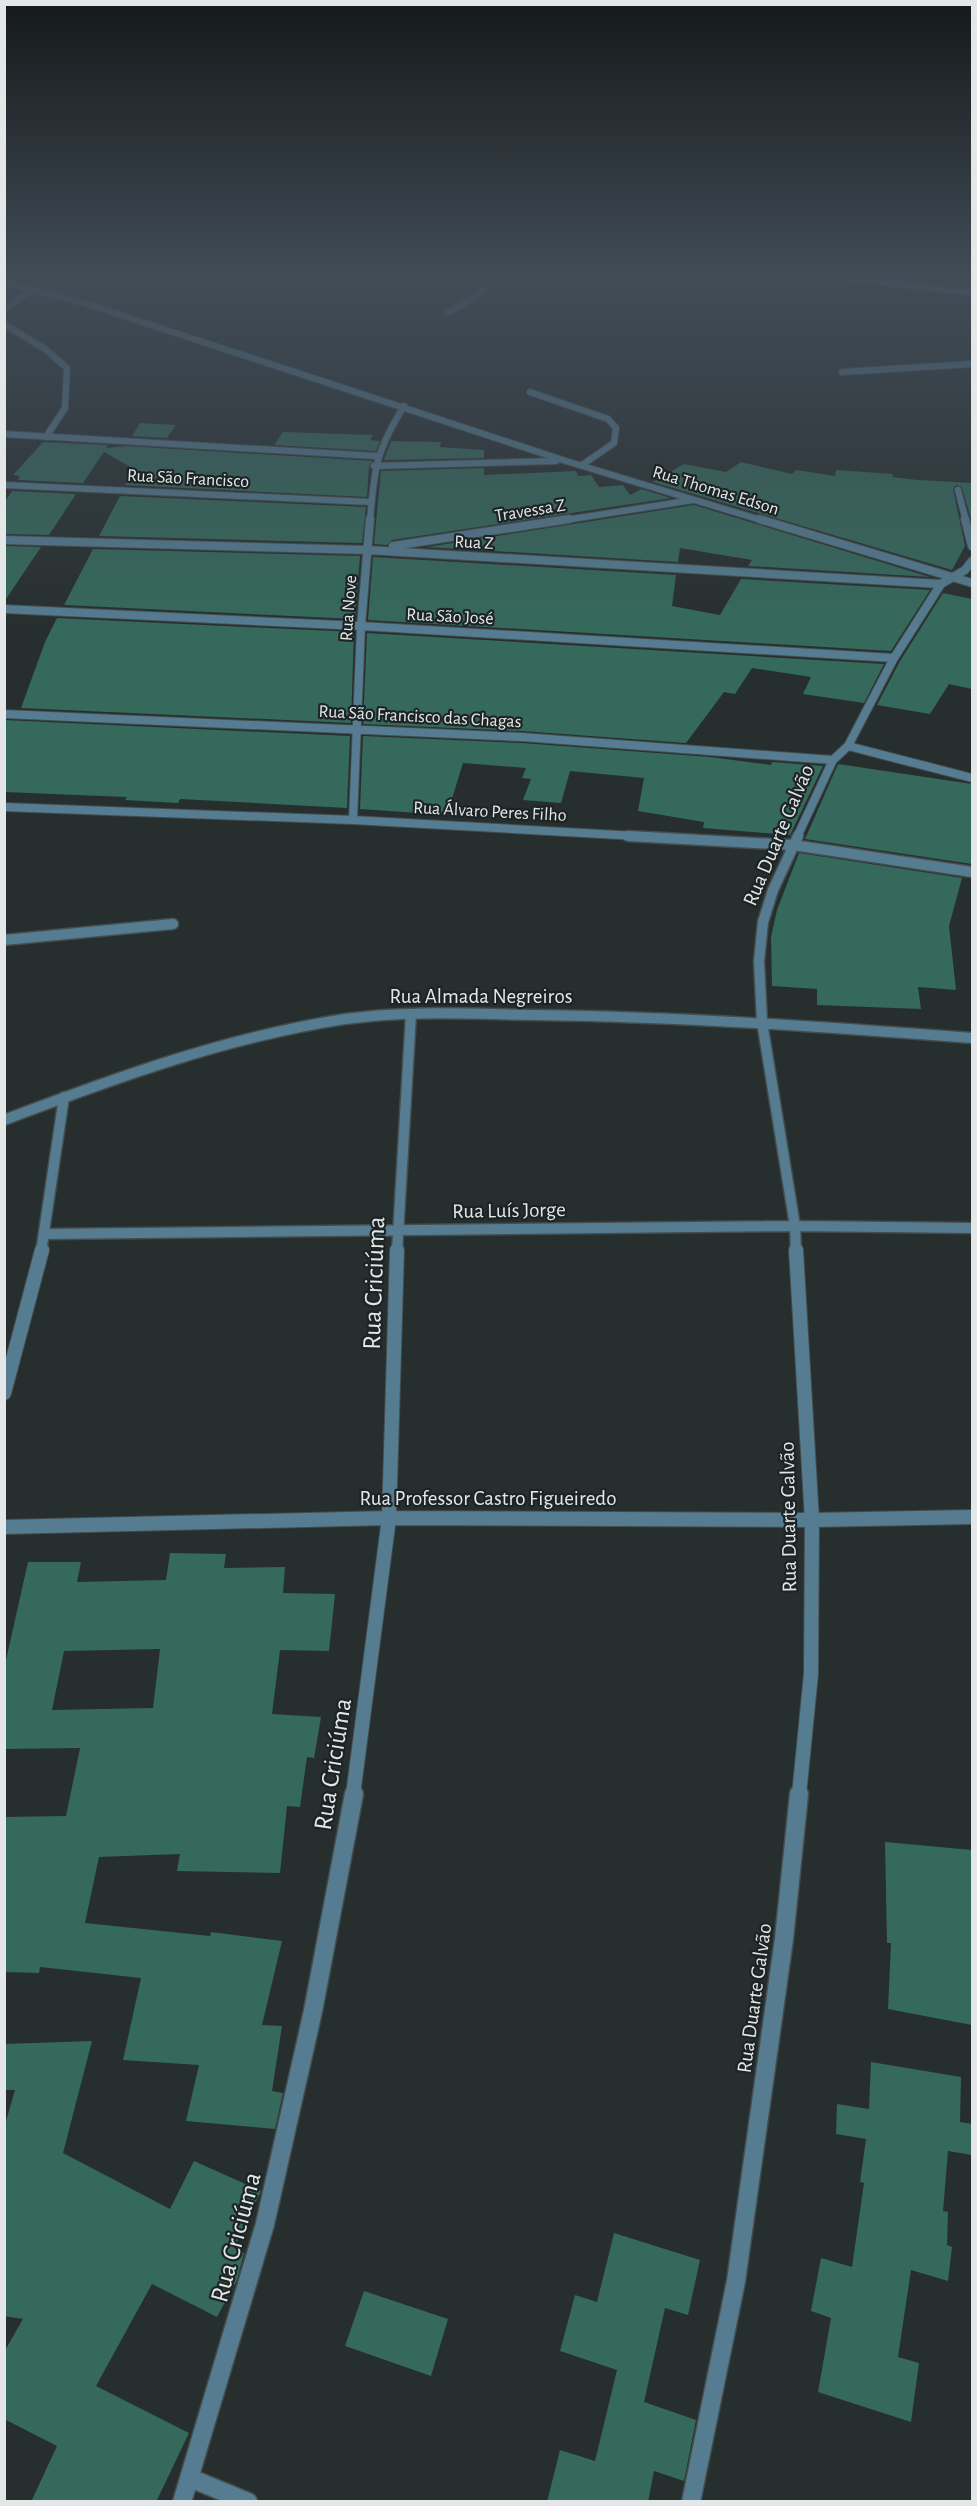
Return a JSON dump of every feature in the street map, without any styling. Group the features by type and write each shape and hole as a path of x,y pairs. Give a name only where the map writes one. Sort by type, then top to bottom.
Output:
{"street":[{"path":"46,437 65,408 66,395"},
{"name":"Rua Thomas Edson","path":"370,395 566,460 946,580 972,583"},
{"path":"539,395 608,419 616,428 614,443 582,465"},
{"name":"Rua Nove","path":"353,820 361,626 374,466 376,456 404,406"},
{"path":"4,434 376,456"},
{"path":"374,466 566,460"},
{"name":"Rua São Francisco","path":"4,484 370,502"},
{"path":"958,490 972,546"},
{"name":"Travessa Z","path":"367,550 697,500"},
{"name":"Rua Z","path":"4,540 367,550 946,580"},
{"path":"946,580 965,570 972,561"},
{"name":"Rua Duarte Galvão","path":"691,2502 736,2281 784,1939 811,1674 812,1520 795,1226 762,1022 759,961 763,922 773,890 833,760 848,746 894,658 946,580"},
{"name":"Rua São José","path":"4,609 361,626 894,658"},
{"name":"Rua São Francisco das Chagas","path":"4,714 357,728 833,760"},
{"path":"848,746 972,778"},
{"name":"Rua Álvaro Peres Filho","path":"4,807 353,820 793,845 972,872"},
{"path":"4,940 173,924"},
{"name":"Rua Almada Negreiros","path":"4,1120 64,1097 265,1033 347,1018 411,1014 601,1016 762,1022 972,1038"},
{"name":"Rua Criciúma","path":"182,2502 266,2224 313,2011 357,1775 389,1518 398,1230 411,1014"},
{"path":"4,1393 46,1234 64,1097"},
{"name":"Rua Luís Jorge","path":"46,1234 795,1226 972,1228"},
{"name":"Rua Professor Castro Figueiredo","path":"4,1527 389,1518 812,1520 972,1517"},
{"path":"190,2478 248,2502"}],"building":[{"path":"140,423 176,425 167,438 132,436"},
{"path":"283,432 373,435 370,440 380,441 376,451 274,445"},
{"path":"391,441 441,442 440,447 484,450 484,458 384,460"},
{"path":"43,442 108,445 106,448 126,446 373,461 369,466 367,497 125,485 134,469 104,452 83,483 18,480 20,476 13,475"},
{"path":"741,462 792,474 796,470 835,476 836,470 893,474 892,477 918,480 972,483 972,523 962,487 956,485 953,489 965,546 952,570 653,482 684,464 726,472"},
{"path":"484,468 484,475 576,471 578,476 591,475 599,487 623,485 630,495 641,489 671,498 392,540 387,545 374,544 381,471"},
{"path":"12,491 76,494 49,535 4,534 4,503"},
{"path":"120,496 366,507 362,543 99,536"},
{"path":"694,505 930,577 748,566 752,560 680,548 678,562 427,547"},
{"path":"4,546 41,547 4,602"},
{"path":"93,549 360,556 355,619 64,605"},
{"path":"373,557 676,575 672,606 720,615 741,579 930,590 891,651 368,620"},
{"path":"943,593 972,599 972,689 949,684 930,714 877,705 900,661"},
{"path":"57,618 354,632 351,723 21,708 45,642"},
{"path":"367,633 884,664 864,703 803,694 811,677 752,668 735,694 724,692 686,743 522,731 363,724"},
{"path":"4,720 350,736 347,808 180,799 178,803 125,800 127,797 4,792"},
{"path":"363,736 522,743 710,757 771,765 772,762 823,766 790,835 703,828 704,822 638,811 644,778 570,771 561,803 523,800 531,779 522,778 526,768 463,763 447,815 360,809"},
{"path":"838,764 972,784 972,864 805,839"},
{"path":"799,853 962,878 949,926 956,990 918,987 921,1009 817,1005 817,989 772,986 771,937 777,910"},
{"path":"170,1553 226,1554 224,1568 285,1567 283,1593 335,1594 329,1651 280,1650 272,1714 321,1717 314,1758 307,1757 300,1807 287,1806 280,1873 177,1871 180,1854 99,1857 85,1923 210,1936 211,1932 282,1941 262,2025 282,2026 272,2091 283,2093 275,2129 186,2121 199,2065 123,2060 141,1978 40,1967 39,1973 4,1972 4,1817 66,1816 80,1748 4,1749 4,1669 28,1562 81,1562 77,1582 166,1580","holes":["160,1649 153,1708 52,1710 64,1651"]},
{"path":"885,1842 972,1850 972,2025 888,2009 891,1943 887,1943"},
{"path":"92,2041 63,2153 170,2209 194,2161 261,2191 234,2248 244,2253 237,2280 217,2317 152,2284 96,2386 189,2433 156,2502 31,2502 57,2446 4,2419 4,2352 23,2319 4,2316 4,2128 15,2090 4,2090 4,2044"},
{"path":"871,2062 961,2077 960,2122 972,2124 972,2155 948,2151 943,2211 948,2212 947,2245 952,2247 948,2281 911,2270 898,2357 919,2363 911,2422 818,2392 831,2318 811,2311 821,2258 852,2267 864,2183 860,2182 866,2139 836,2134 837,2104 869,2109"},
{"path":"614,2233 700,2260 688,2315 665,2308 644,2402 696,2420 684,2481 654,2471 648,2502 547,2502 560,2450 595,2461 617,2370 560,2351 575,2295 597,2302"},
{"path":"364,2291 448,2319 431,2376 345,2346"}]}
